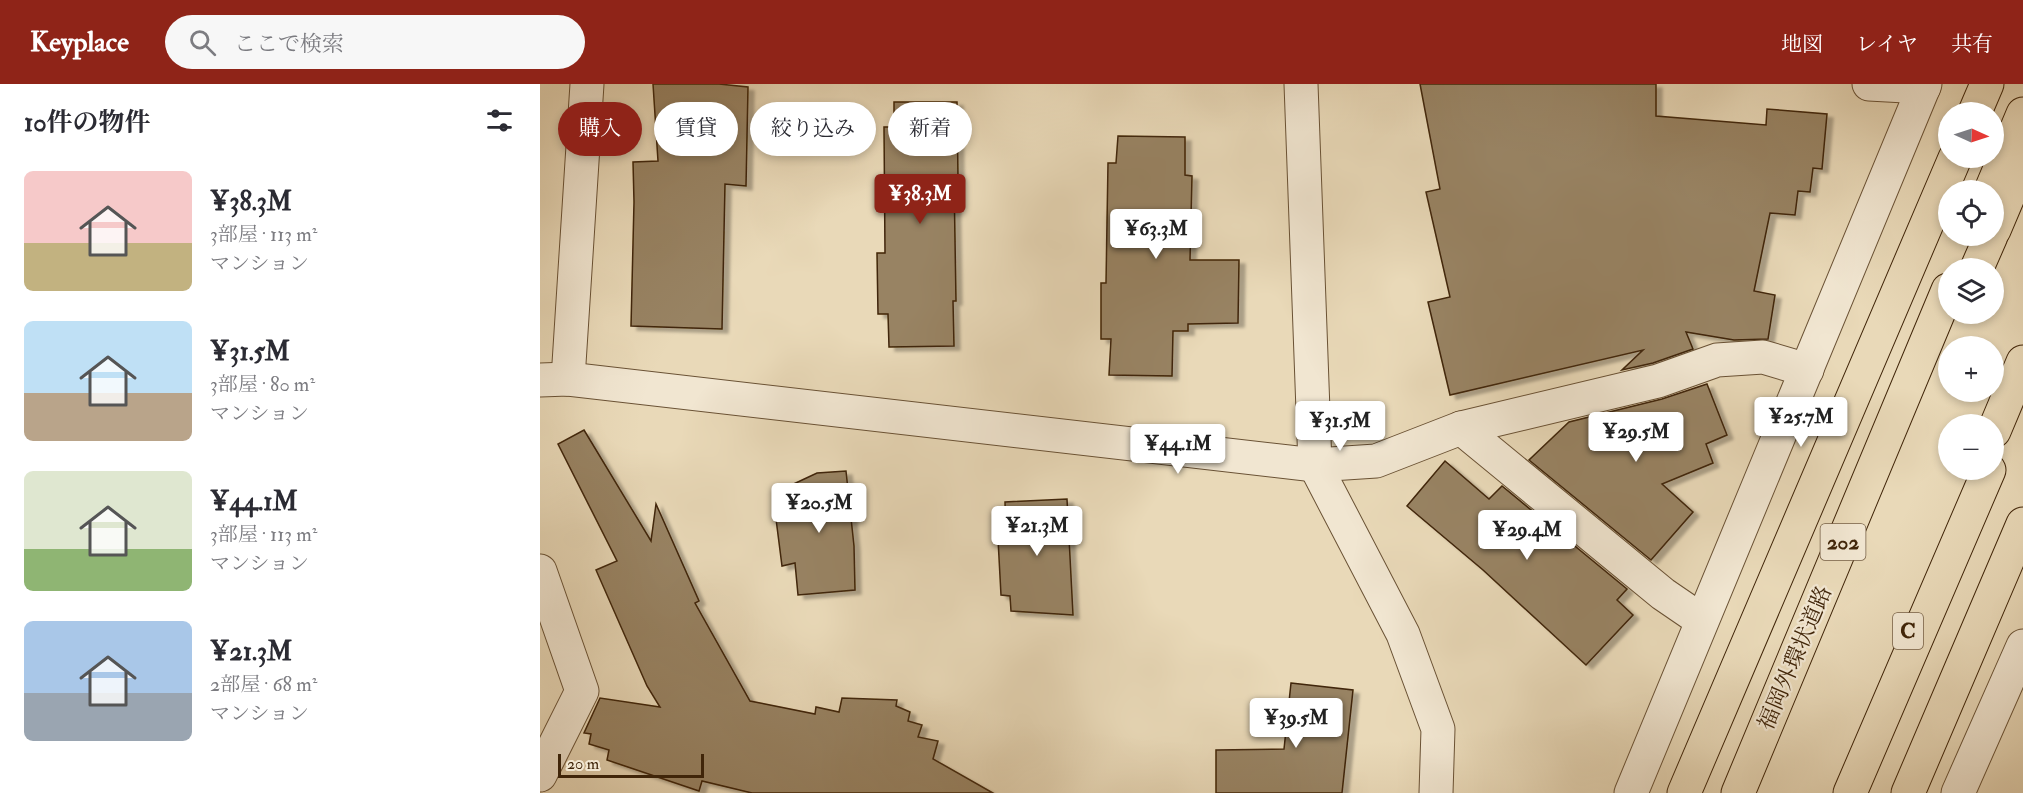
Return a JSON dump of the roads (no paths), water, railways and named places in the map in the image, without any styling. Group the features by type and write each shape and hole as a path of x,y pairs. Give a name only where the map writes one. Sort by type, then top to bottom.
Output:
{"highway":[{"path":"1979,102 1987,84"},
{"path":"1995,180 2023,114"},
{"path":"2004,206 2023,161"},
{"path":"1684,793 1951,168"},
{"name":"福岡外環状道路","path":"1738,793 1938,314"},
{"path":"1753,793 1954,324"},
{"path":"2001,414 2023,362"},
{"path":"2004,435 2023,390"},
{"name":"C","path":"1839,793 1973,480"},
{"path":"1850,793 1985,480"},
{"path":"1908,793 2023,524"}],"street":[{"path":"587,84 554,379 1315,465 1376,461 1461,428 1658,381 1717,360 1763,357 1807,370"},
{"path":"1301,84 1315,465 1403,634 1411,655 1438,729 1436,793"},
{"path":"1631,793 1925,85 1869,84"},
{"path":"1461,428 1663,594 1701,620"},
{"path":"540,571 582,691 540,775"},
{"path":"1958,793 2023,646"}]}
